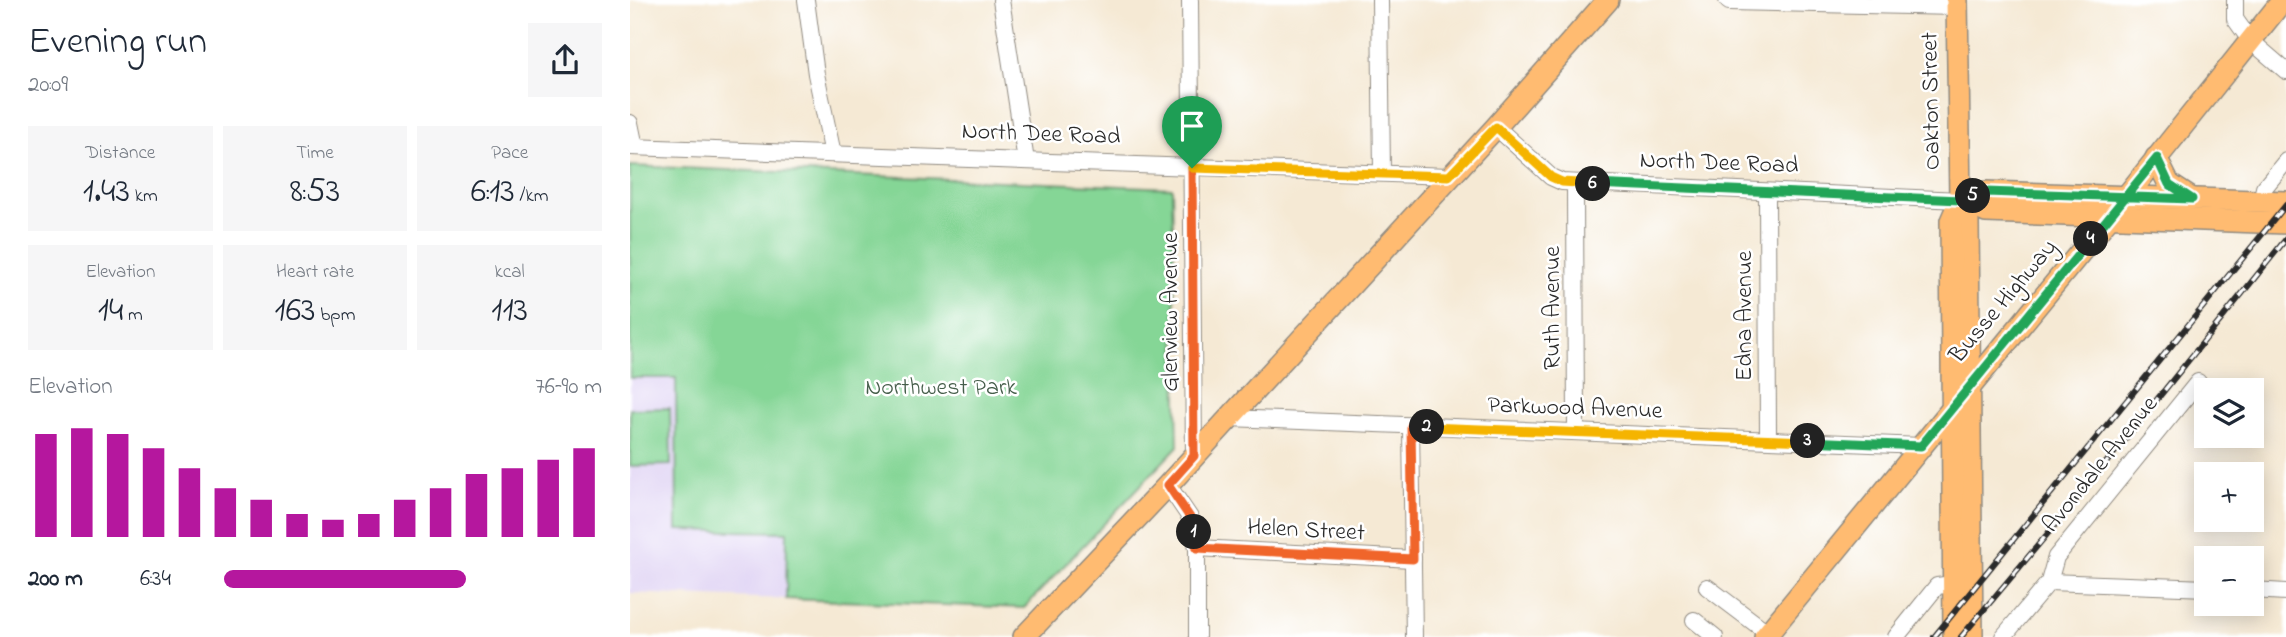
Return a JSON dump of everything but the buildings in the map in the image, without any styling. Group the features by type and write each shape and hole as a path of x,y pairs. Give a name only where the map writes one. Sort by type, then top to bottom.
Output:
{"main road":[{"path":"1024,637 1168,485 1496,127 1608,0"},
{"name":"Oakton Street","path":"1957,3 1961,200 1968,222 1972,637"},
{"name":"Busse Highway","path":"1767,635 2125,198 2250,40 2282,6"},
{"path":"2157,158 2169,184 2192,199"},
{"name":"North Dee Road","path":"1961,200 1986,192 2286,202"},
{"name":"Oakton Street","path":"1954,637 1951,221 1961,200"},
{"name":"North Dee Road","path":"1961,200 1986,212 2286,223"}],"street":[{"path":"806,0 816,74 833,154"},
{"path":"1000,0 1026,161"},
{"name":"Glenview Avenue","path":"1189,0 1194,456"},
{"path":"1380,0 1382,173"},
{"path":"1727,0 1957,3"},
{"path":"2235,0 2235,19 2250,40 2286,71"},
{"path":"630,123 633,147"},
{"name":"North Dee Road","path":"1496,127 1551,177 1562,182 1961,200"},
{"name":"North Dee Road","path":"633,147 1449,176"},
{"path":"2261,201 2264,188 2286,161"},
{"name":"Ruth Avenue","path":"1575,184 1577,432"},
{"name":"Edna Avenue","path":"1767,192 1768,439"},
{"name":"Avondale Avenue","path":"2003,637 2049,582 2056,557 2194,387"},
{"name":"Parkwood Avenue","path":"1228,418 1921,446"},
{"path":"1411,426 1414,637"},
{"path":"1168,485 1191,519 1197,548 1197,637"},
{"name":"Helen Street","path":"1197,548 1413,559"},
{"path":"2049,582 2194,588"},
{"path":"1896,637 1937,586 1953,584"},
{"path":"1707,586 1767,635"},
{"path":"2264,591 2286,592"},
{"path":"1694,620 1715,637"}],"shaded area":[{"path":"676,377 677,529 787,532 786,599 630,593 630,378"}],"green space":[{"name":"Northwest Park","path":"630,166 1172,188 1178,446 1024,608 786,599 787,532 677,530 676,378 630,378"},
{"path":"670,408 671,465 630,466 630,409"}],"railway":[{"path":"1934,637 2286,205"},
{"path":"1961,637 2081,494 2286,239"}],"route":[{"path":"1192,168 1194,456 1168,485 1191,519 1197,548 1413,559 1411,426 1921,446 1969,386 2125,198 2157,158 2169,184 2192,199 2125,198 1986,192 1961,200 1575,184 1551,177 1496,127 1449,176 1192,168"}]}
